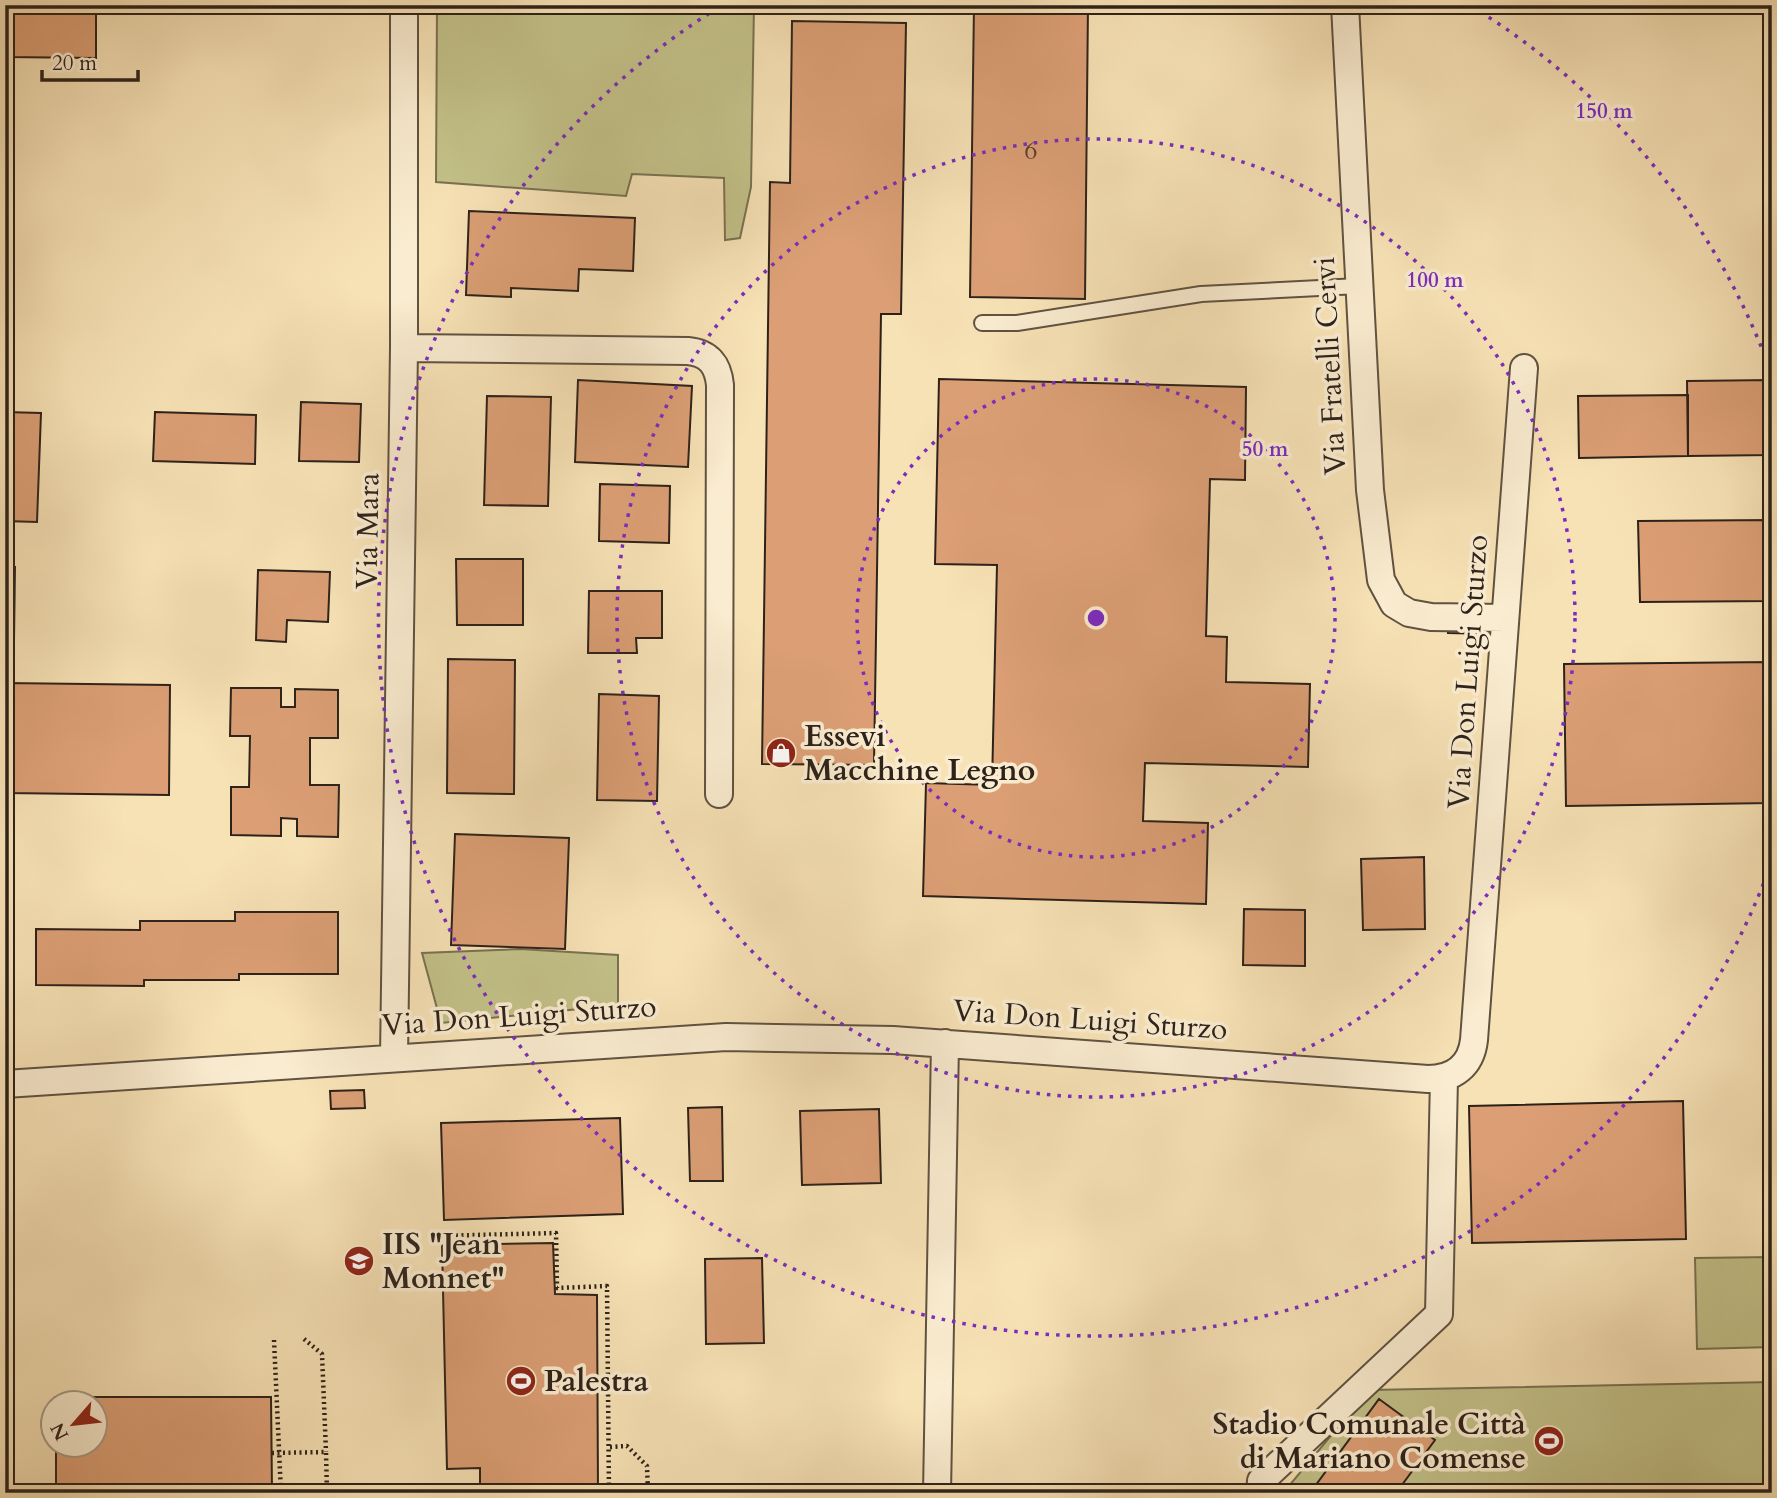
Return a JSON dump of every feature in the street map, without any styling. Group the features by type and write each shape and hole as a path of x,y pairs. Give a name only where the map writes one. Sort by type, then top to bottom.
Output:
{"street":[{"name":"Via Mara","path":"394,1057 404,348 404,5"},
{"name":"Via Fratelli Cervi","path":"1345,5 1370,490 1384,590 1401,610 1419,616 1505,618"},
{"path":"404,348 688,351 706,355 712,361 720,385 719,794"},
{"name":"Via Don Luigi Sturzo","path":"5,1084 726,1037 945,1043 1444,1078 1458,1072 1464,1066 1474,1040 1524,368"},
{"path":"937,1493 945,1043"},
{"path":"1260,1493 1261,1481 1439,1314 1444,1078"}],"lane":[{"path":"982,323 1039,320 1201,294 1359,286"}],"path":[{"path":"434,1236 555,1233 557,1288 607,1286 609,1493"},
{"path":"304,1339 322,1354 327,1493"},
{"path":"274,1340 281,1493"},
{"path":"610,1447 627,1446 647,1466 648,1493"},
{"path":"272,1453 326,1452"}],"shaded area":[{"path":"437,5 754,5 751,187 740,238 725,240 724,178 632,174 626,196 436,182"},
{"path":"520,949 618,955 618,1005 441,1023 422,953"},
{"path":"1772,1257 1772,1347 1697,1349 1695,1258"},
{"name":"Stadio Comunale Città di Mariano Comense","path":"1772,1382 1772,1493 1283,1493 1369,1390"}],"building":[{"path":"5,5 96,5 96,58 5,57"},
{"path":"974,5 1088,5 1085,299 970,297"},
{"path":"792,21 906,23 901,314 881,314 874,765 762,764 770,182 790,183"},
{"path":"469,211 635,218 633,271 579,269 578,291 511,288 511,297 466,295"},
{"path":"939,379 1246,387 1245,480 1210,479 1206,636 1227,637 1226,682 1310,684 1308,767 1145,763 1143,821 1208,823 1206,904 923,896 926,783 992,785 997,565 935,564"},
{"path":"578,380 692,386 688,467 575,462"},
{"path":"1772,380 1772,455 1688,456 1687,381"},
{"path":"1688,395 1688,456 1579,458 1578,396"},
{"path":"487,396 551,397 548,506 484,505"},
{"path":"301,402 361,404 359,462 299,461"},
{"path":"5,412 41,413 37,522 5,521"},
{"path":"155,412 256,415 255,464 153,461"},
{"path":"600,484 670,486 669,543 599,541"},
{"path":"1772,520 1772,601 1640,602 1638,521"},
{"path":"456,559 523,559 523,625 457,625"},
{"path":"5,567 15,567 14,641 5,641"},
{"path":"258,570 330,572 328,622 287,620 286,642 256,640"},
{"path":"589,591 662,591 662,638 636,638 637,653 588,653"},
{"path":"1448,616 1492,618 1491,634 1448,633"},
{"path":"448,659 515,660 514,794 447,793"},
{"path":"1772,662 1772,803 1566,806 1564,664"},
{"path":"5,683 170,685 169,795 5,793"},
{"path":"231,688 281,688 281,707 295,707 295,689 338,690 338,738 310,738 310,785 339,785 338,837 297,836 297,819 281,818 281,836 231,835 231,787 249,787 250,736 230,736"},
{"path":"599,694 659,696 657,801 597,800"},
{"path":"455,834 569,838 565,949 451,945"},
{"path":"1424,857 1425,929 1363,930 1361,859"},
{"path":"1244,909 1305,910 1305,966 1243,965"},
{"path":"235,912 338,912 338,974 239,974 239,980 144,980 144,986 36,985 36,929 140,930 140,921 235,921"},
{"path":"364,1090 365,1108 331,1109 330,1091"},
{"path":"1683,1101 1686,1239 1472,1243 1469,1106"},
{"path":"722,1107 723,1181 690,1181 688,1108"},
{"path":"879,1109 881,1183 802,1185 800,1111"},
{"path":"620,1118 623,1214 444,1220 441,1123"},
{"name":"Palestra","path":"553,1243 555,1294 597,1295 598,1493 480,1493 480,1468 447,1469 442,1245"},
{"path":"762,1258 764,1343 706,1344 705,1259"},
{"path":"108,1397 271,1397 272,1492 56,1493 56,1460 108,1460"},
{"path":"1379,1399 1435,1440 1396,1493 1310,1493"}],"place":[{"name":"Essevi Macchine Legno","path":"781,753"},
{"name":"IIS \"Jean Monnet\"","path":"359,1261"},
{"name":"Palestra","path":"521,1381"},
{"name":"Stadio Comunale Città di Mariano Comense","path":"1549,1441"}]}
